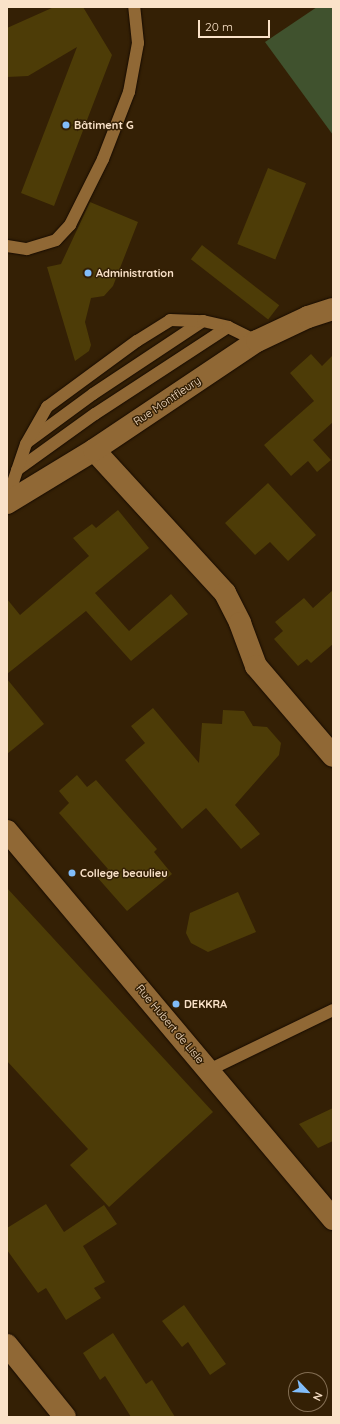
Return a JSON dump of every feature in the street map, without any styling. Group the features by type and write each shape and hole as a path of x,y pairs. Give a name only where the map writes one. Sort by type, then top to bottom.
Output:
{"street":[{"name":"Rue Montfleury","path":"7,502 94,450 257,341 287,326 333,309"},
{"path":"94,450 226,593 240,623 256,666 333,756"},
{"name":"Rue Hubert de Lisle","path":"7,831 333,1219"},
{"path":"7,1344 65,1417"}],"lane":[{"path":"7,246 27,249 56,240 70,224 103,159 129,92 138,43 134,7"},
{"path":"7,502 26,444 47,406 137,340 170,320 203,321 228,327 257,341"},
{"path":"26,444 93,394 203,321"},
{"path":"17,470 95,414 228,327"},
{"path":"209,1070 333,1010"}],"green space":[{"path":"317,7 333,7 333,135 265,42"}],"building":[{"path":"54,7 83,7 112,55 54,206 21,193 77,47 28,76 7,77 7,28"},
{"path":"268,168 306,183 275,259 237,244"},
{"name":"Administration","path":"90,202 138,222 113,286 104,296 91,298 85,322 91,345 89,351 75,361 47,267 61,264"},
{"path":"202,245 279,305 268,320 191,259"},
{"path":"311,354 322,366 333,355 333,422 313,440 331,460 317,472 308,461 291,476 264,445 314,401 290,373"},
{"path":"268,483 316,535 288,561 270,542 255,555 225,523"},
{"path":"118,510 149,548 95,593 129,631 171,594 188,614 131,661 86,611 7,674 7,599 20,615 89,556 73,538 92,524 96,528"},
{"path":"333,590 333,644 311,663 307,659 298,666 274,639 283,631 275,622 304,598 313,608"},
{"path":"7,679 44,724 7,754"},
{"path":"153,708 199,763 202,723 222,724 223,710 244,711 253,726 267,727 281,743 279,755 235,805 260,834 241,849 206,808 182,829 125,760 145,743 131,726"},
{"path":"77,775 87,787 96,780 157,849 154,852 172,874 127,911 97,877 108,869 59,813 69,803 59,791"},
{"path":"7,888 213,1112 109,1207 70,1165 88,1149 7,1061"},
{"path":"238,892 256,932 208,952 191,943 186,933 190,913"},
{"path":"333,1108 333,1141 318,1148 299,1124"},
{"path":"46,1204 64,1232 104,1205 117,1224 83,1246 105,1282 94,1288 101,1298 66,1320 46,1288 38,1293 7,1250 7,1228"},
{"path":"184,1305 226,1364 210,1375 188,1342 182,1347 162,1321"},
{"path":"113,1333 146,1384 152,1380 175,1417 131,1417 105,1376 100,1380 83,1353"}],"place":[{"name":"Bâtiment G","path":"66,125"},
{"name":"Administration","path":"88,273"},
{"name":"College beaulieu","path":"72,873"},
{"name":"DEKKRA","path":"176,1004"}]}
